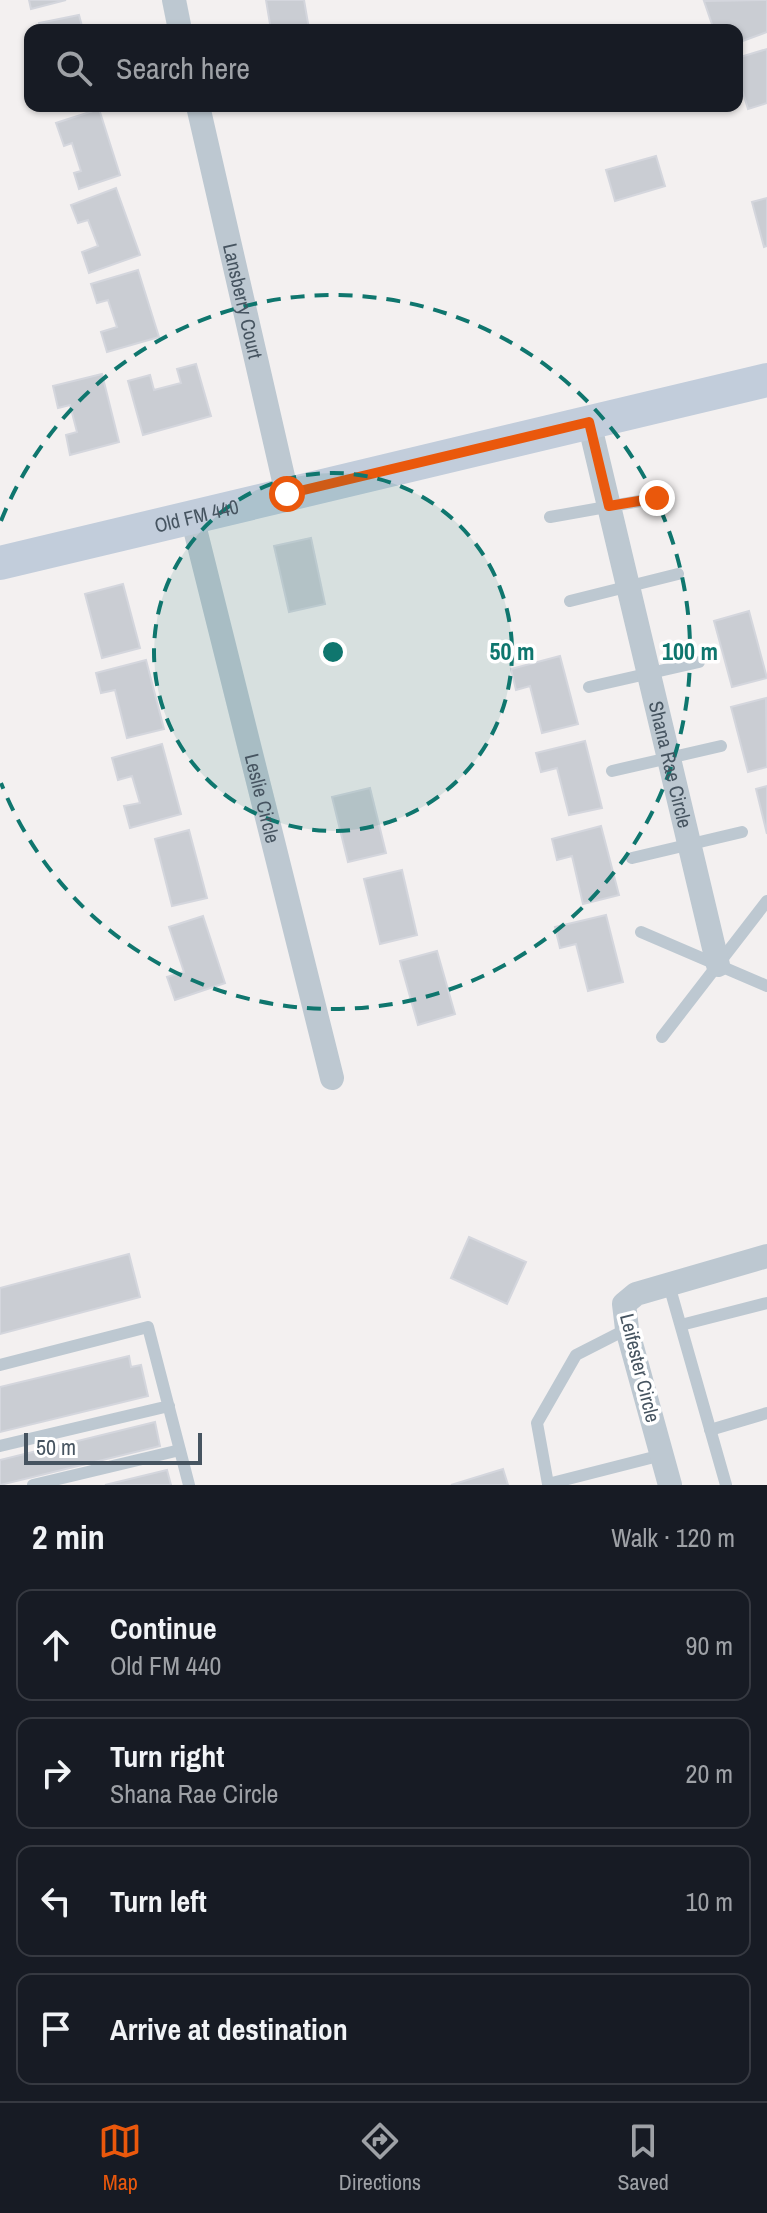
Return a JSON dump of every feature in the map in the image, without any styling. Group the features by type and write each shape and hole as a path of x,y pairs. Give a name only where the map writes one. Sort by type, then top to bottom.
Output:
{"street":[{"path":"174,0 179,24"},
{"name":"Lansberry Court","path":"199,112 287,494"},
{"name":"Old FM 440","path":"0,563 767,380"},
{"name":"Shana Rae Circle","path":"589,422 718,965"},
{"name":"Leslie Circle","path":"192,517 332,1078"},
{"name":"Leifester Circle","path":"670,1485 627,1329 624,1304 636,1294 767,1256"}],"lane":[{"path":"550,517 657,498"},
{"path":"570,601 678,574"},
{"path":"589,687 699,662"},
{"path":"612,771 721,746"},
{"path":"632,858 742,832"},
{"path":"662,1037 767,901"},
{"path":"641,932 767,986"},
{"path":"669,1285 726,1485"},
{"path":"681,1325 767,1303"},
{"path":"0,1365 148,1327 189,1485"},
{"path":"627,1329 576,1355 537,1423 548,1484 662,1455"},
{"path":"0,1446 169,1406"},
{"path":"710,1430 767,1413"},
{"path":"33,1485 180,1450"}],"building":[{"path":"29,0 66,0 31,9"},
{"path":"266,0 304,0 308,24 270,24"},
{"path":"767,0 767,32 743,41 743,24 712,24 704,1"},
{"path":"79,15 81,24 39,24"},
{"path":"767,49 767,103 748,109 743,93 743,56"},
{"path":"90,112 100,112 120,175 79,189 74,173 81,171 72,143 64,146 56,123"},
{"path":"656,156 665,186 615,201 606,170"},
{"path":"116,188 140,255 89,273 82,252 98,246 88,220 78,223 71,205"},
{"path":"767,198 767,246 764,247 752,202"},
{"path":"138,270 159,337 107,352 101,332 117,327 108,300 97,303 91,284"},
{"path":"196,364 211,416 143,435 128,381 150,375 154,390 181,383 177,369"},
{"path":"102,374 119,442 70,455 66,435 77,432 70,405 58,408 53,386"},
{"path":"311,538 325,604 289,612 274,546"},
{"path":"123,584 140,648 102,658 85,594"},
{"path":"749,611 767,678 732,687 714,621"},
{"path":"560,656 578,724 542,733 530,686 516,690 511,669"},
{"path":"146,660 164,729 127,738 115,690 101,693 96,673"},
{"path":"766,698 767,767 748,772 731,707"},
{"path":"585,741 602,808 569,815 557,768 541,772 536,753"},
{"path":"162,744 181,814 130,828 124,806 140,803 132,776 118,780 112,758"},
{"path":"767,786 767,834 756,789"},
{"path":"370,788 386,853 348,862 332,797"},
{"path":"601,826 619,895 583,904 572,856 557,860 552,839"},
{"path":"189,830 207,898 172,906 155,839"},
{"path":"402,870 417,935 380,944 364,879"},
{"path":"606,915 623,982 588,991 576,944 560,948 555,927"},
{"path":"203,916 225,983 175,1000 167,977 184,972 169,927"},
{"path":"437,951 455,1014 418,1025 400,961"},
{"path":"469,1237 526,1262 507,1304 451,1278"},
{"path":"129,1254 140,1297 0,1334 0,1288"},
{"path":"129,1356 131,1367 141,1365 148,1396 0,1432 0,1387"},
{"path":"155,1422 160,1446 0,1485 0,1460"},
{"path":"503,1469 508,1485 451,1485"},
{"path":"167,1470 171,1485 105,1485"}],"route":[{"path":"287,494 589,422 609,506 657,498"}]}
